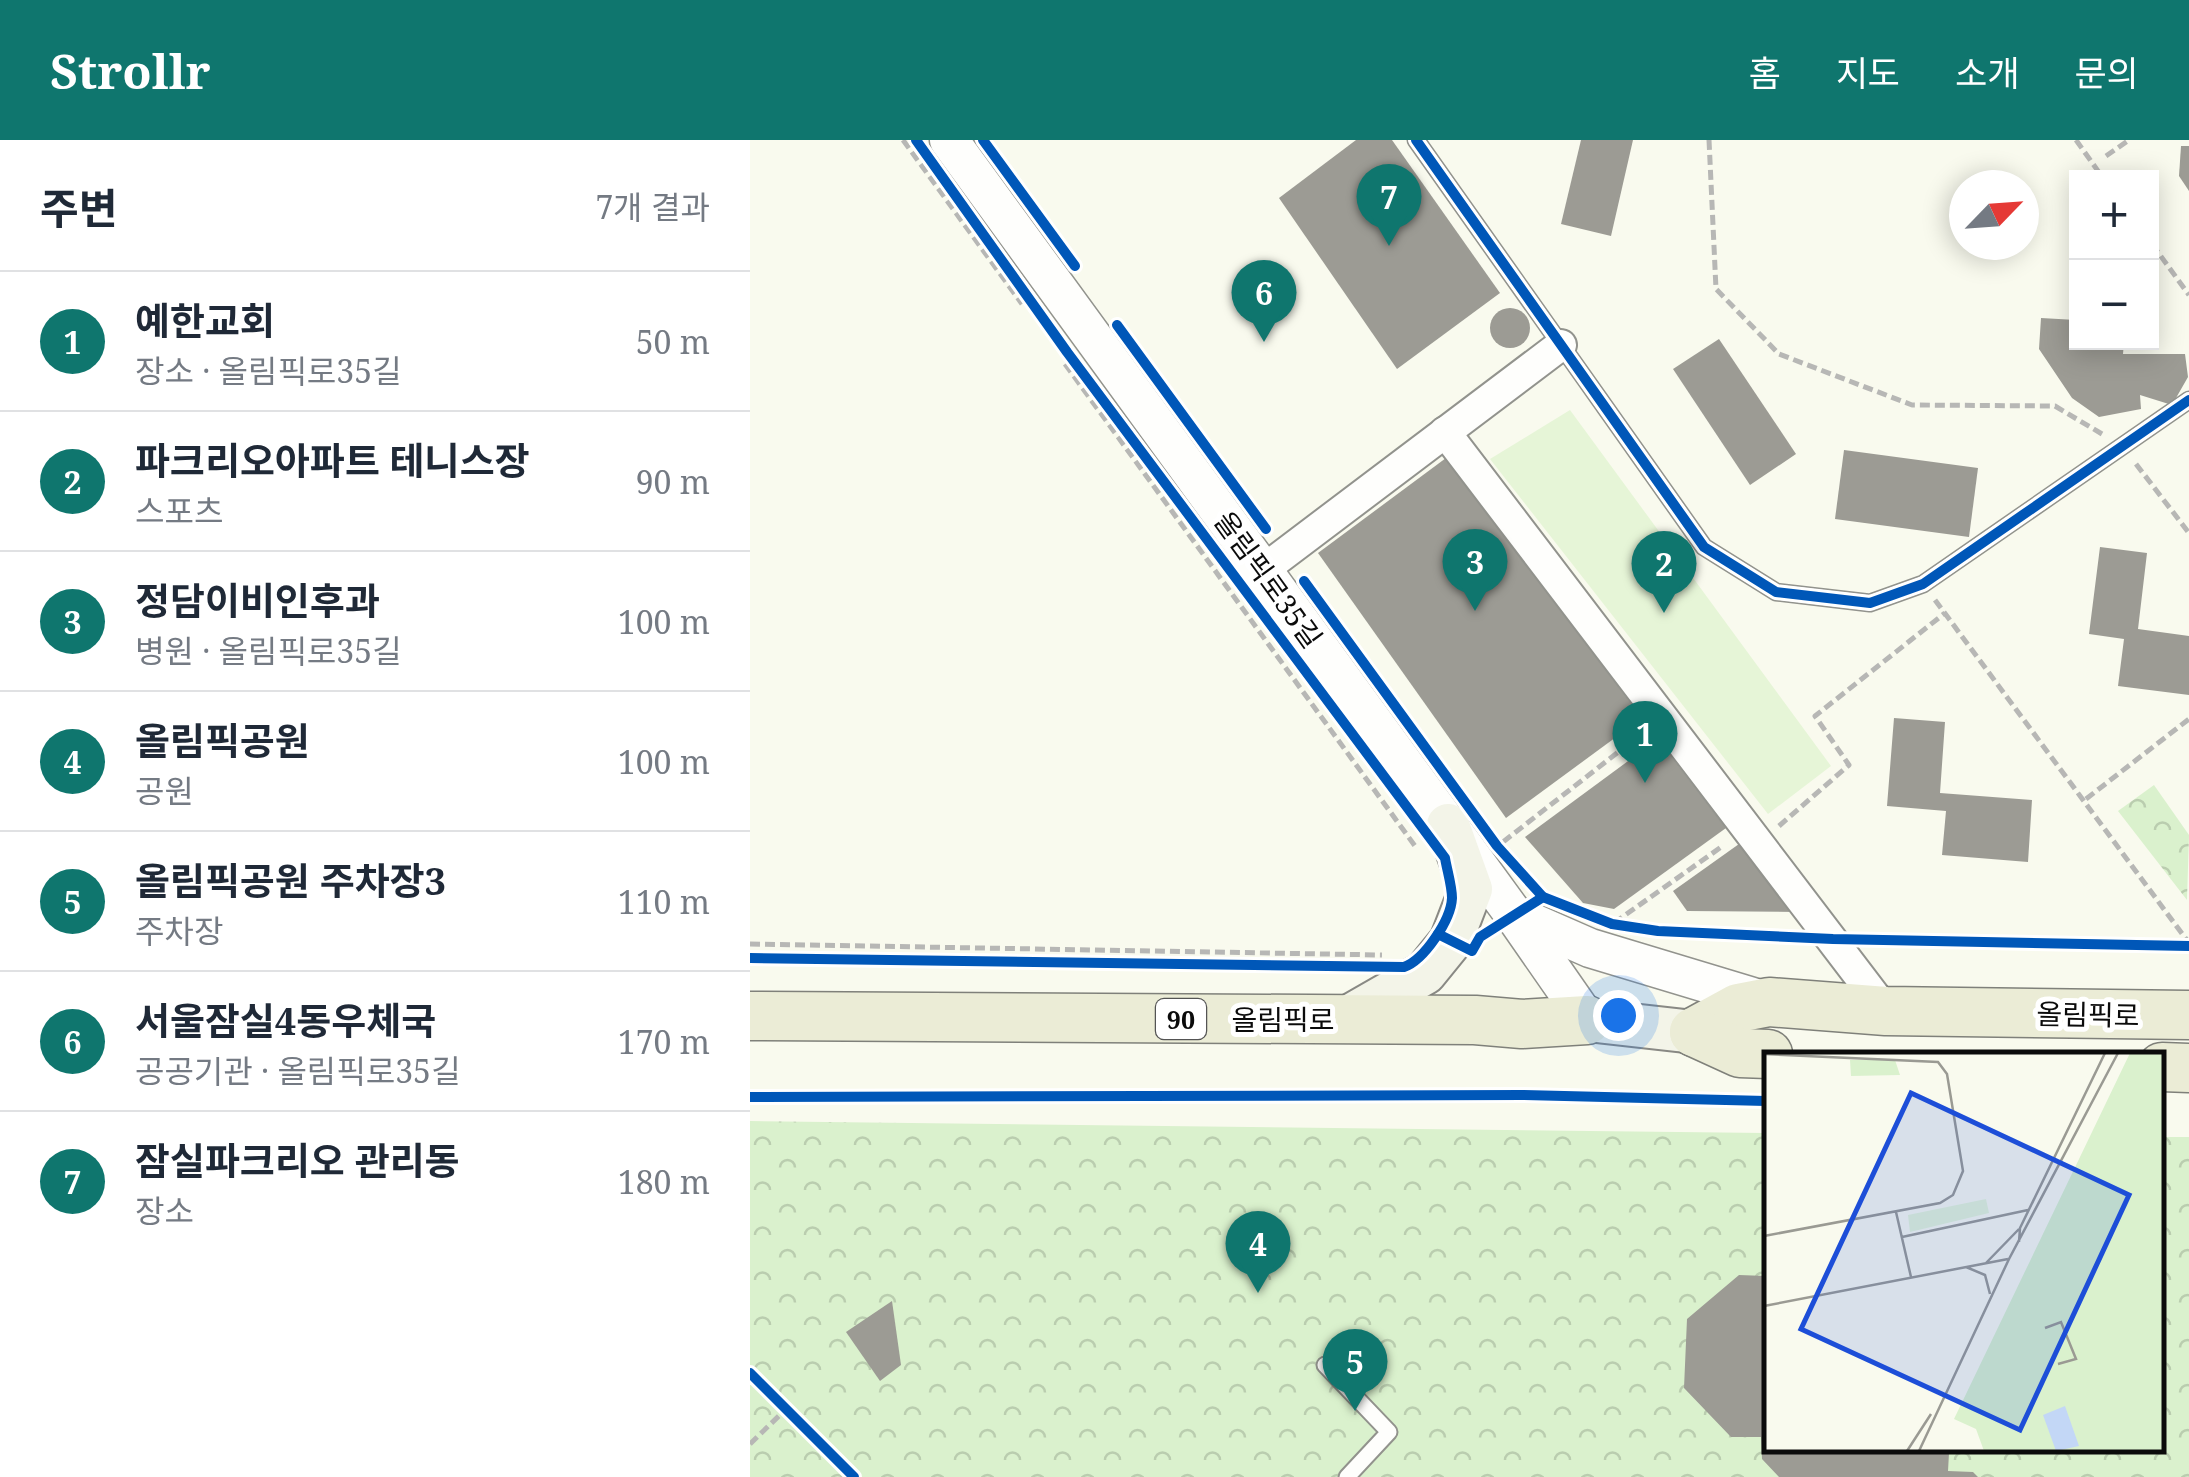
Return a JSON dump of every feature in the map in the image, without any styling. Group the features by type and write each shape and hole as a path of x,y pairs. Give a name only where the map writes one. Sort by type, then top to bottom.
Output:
{"main road":[{"path":"1342,1020 1425,974 1451,941 1471,890 1451,835"},
{"name":"올림픽로","path":"1694,1032 1738,1008 1769,1002 1886,1011 2189,1015"},
{"name":"올림픽로","path":"758,1015 1476,1020 1522,1024 1587,1020 1694,1032 1740,1053 1764,1054"},
{"path":"2164,1067 2189,1068"}],"street":[{"name":"올림픽로35길","path":"949,140 1255,582 1514,915 1587,1020"},
{"path":"1255,582 1561,344"},
{"path":"1445,432 1886,1011"},
{"path":"1514,915 1590,948 1769,1002"}],"lane":[{"path":"1416,140 1704,546 1776,592 1870,603 1923,584 2189,400"},
{"path":"1325,1365 1389,1432 1347,1477"}],"path":[{"path":"903,140 1022,304"},
{"path":"916,140 1035,306"},
{"path":"1709,140 1716,289 1779,354 1912,405 2056,406 2123,446 2189,533"},
{"path":"2076,140 2097,170"},
{"path":"2106,156 2129,140"},
{"path":"2159,254 2189,296"},
{"path":"1066,358 1255,582"},
{"path":"1066,358 1451,835 1497,846 1508,859"},
{"path":"1923,584 2189,944 2171,946"},
{"path":"1612,924 1752,837 1849,765 1815,716 1945,613"},
{"path":"1497,846 1662,718"},
{"path":"2086,800 2189,719"},
{"path":"1595,918 1628,927"},
{"path":"750,944 1385,961"},
{"path":"867,959 1385,961"},
{"path":"750,1374 854,1477"},
{"path":"750,1444 786,1409"}],"green space":[{"path":"1570,410 1831,766 1768,814 1490,459"},
{"path":"2154,785 2189,835 2187,900 2118,811"},
{"path":"750,1121 1764,1133 1764,1452 2164,1452 2164,1137 2189,1137 2189,1477 750,1477"}],"building":[{"path":"1356,140 1392,140 1500,293 1397,369 1279,198"},
{"path":"1581,140 1633,140 1611,236 1561,224"},
{"path":"2181,146 2189,146 2189,191 2179,176"},
{"path":"1510,308 1524,314 1530,328 1524,342 1510,348 1496,342 1490,328 1496,314"},
{"path":"2041,318 2069,320 2069,350 2185,354 2188,377 2172,405 2140,395 2141,409 2099,417 2072,398 2039,349"},
{"path":"1719,339 1796,454 1750,485 1673,369"},
{"path":"1844,450 1978,468 1969,537 1835,519"},
{"path":"1446,458 1642,718 1506,818 1318,553"},
{"path":"2100,547 2147,553 2138,629 2189,636 2189,695 2118,686 2124,639 2089,634"},
{"path":"1894,718 1945,722 1940,793 2032,800 2028,862 1942,855 1946,811 1887,806"},
{"path":"1658,739 1726,828 1614,909 1583,903 1525,837"},
{"path":"1746,839 1797,912 1687,911 1673,891"},
{"path":"1739,1275 1764,1276 1764,1452 1974,1452 1949,1453 1948,1471 1973,1472 1978,1477 1779,1477 1762,1459 1761,1437 1731,1437 1684,1388 1687,1319"},
{"path":"892,1301 901,1365 880,1381 846,1332"}],"cycle path":[{"path":"750,958 1404,967 1428,948 1450,907 1452,893 1445,858 1067,352 916,140"},
{"path":"983,140 1075,266"},
{"path":"1416,140 1704,547 1776,592 1870,603 1923,584 2189,400"},
{"path":"1117,325 1266,529"},
{"path":"1304,581 1497,846 1543,897 1612,924 1658,931 1833,939 2189,946"},
{"path":"1438,934 1472,951 1480,937 1543,897"},
{"path":"750,1097 1523,1095 1764,1101"},
{"path":"750,1373 854,1477"}],"place":[{"name":"잠실파크리오 관리동","path":"1389,246"},
{"name":"서울잠실4동우체국","path":"1264,342"},
{"name":"정담이비인후과","path":"1475,611"},
{"name":"파크리오아파트 테니스장","path":"1664,613"},
{"name":"예한교회","path":"1645,783"},
{"name":"올림픽공원","path":"1258,1293"},
{"name":"올림픽공원 주차장3","path":"1355,1411"}]}
